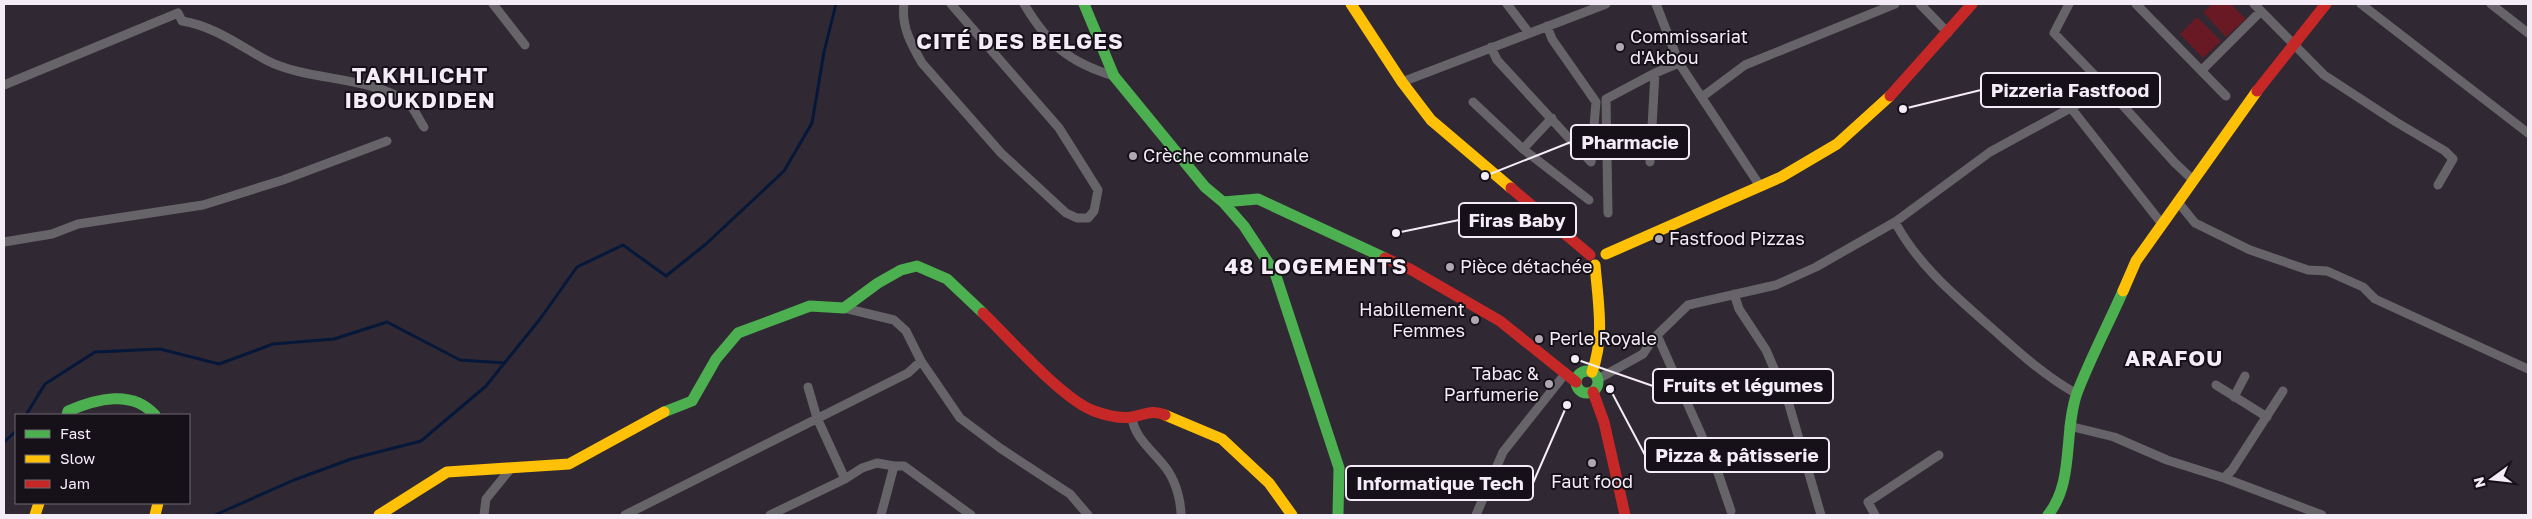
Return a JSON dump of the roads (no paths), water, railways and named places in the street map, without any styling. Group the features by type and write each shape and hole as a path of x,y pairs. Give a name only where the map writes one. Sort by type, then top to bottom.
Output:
{"street":[{"path":"180,4 178,13 182,21 201,24 269,61 299,71 361,84 408,103 424,128"},
{"path":"493,4 525,45"},
{"path":"904,4 903,21 912,47 922,63 1001,153 1066,213 1077,218 1088,218 1094,211 1098,190 1089,174 1059,128 951,4"},
{"path":"1024,4 1039,30 1051,44 1072,58 1114,76"},
{"path":"1084,4 1114,76 1205,187 1223,202 1244,226 1275,273 1333,446 1338,468 1338,515"},
{"path":"1351,4 1402,82 1431,120 1593,260"},
{"path":"1507,4 1528,33"},
{"path":"1402,82 1606,4"},
{"path":"1656,4 1679,63 1760,186"},
{"path":"1702,97 1746,65 1895,4"},
{"path":"1920,4 1948,33"},
{"path":"1593,392 1598,386 1595,375 1600,336 1592,251 1599,249 1606,254 1794,170 1837,144 1886,101 1972,4"},
{"path":"2070,4 2054,33 2193,180"},
{"path":"2136,4 2226,96"},
{"path":"2254,4 2324,75 2396,122 2445,151 2453,158 2438,185"},
{"path":"2048,515 2056,505 2064,482 2069,426 2077,394 2136,261 2256,92 2326,4"},
{"path":"2361,4 2528,133"},
{"path":"2491,4 2528,33"},
{"path":"2202,70 2261,12"},
{"path":"4,85 178,13"},
{"path":"1491,48 1497,60 1591,162 1596,102 1552,39 1547,26"},
{"path":"1608,212 1606,99 1655,73 1679,63"},
{"path":"1650,162 1655,73"},
{"path":"1576,382 1580,373 1595,375 1643,354 1657,335 1688,305 1776,285 1816,267 1895,222 1990,152 2107,88"},
{"path":"1472,102 1523,149 1588,200"},
{"path":"2071,108 2162,224"},
{"path":"1523,149 1552,118"},
{"path":"4,242 52,234 78,224 203,205 284,180 387,141"},
{"path":"1223,202 1258,199 1410,269 1500,321 1576,382 1577,387 1583,392 1593,392"},
{"path":"2178,202 2195,223 2250,250 2308,270 2336,275 2364,287 2376,299 2528,369"},
{"path":"1895,222 1918,257 1951,293 2056,382 2077,394"},
{"path":"844,308 878,283 901,270 917,266 930,270 947,279 1072,399 1094,411 1114,416 1132,417 1144,412 1160,413 1222,439 1269,483 1292,515"},
{"path":"1734,294 1739,308 1766,350 1788,400 1821,515"},
{"path":"379,515 447,472 569,464 664,412 692,401 716,359 738,333 810,306 844,308 894,320 906,331 921,361 960,418 1000,448 1070,494 1088,515"},
{"path":"1657,335 1717,470 1730,512"},
{"path":"625,515 908,373 921,361"},
{"path":"1476,515 1503,452 1535,408 1565,374"},
{"path":"2234,397 2245,376"},
{"path":"2216,385 2267,417"},
{"path":"808,387 816,418 845,479"},
{"path":"2224,478 2232,470 2267,417 2282,390"},
{"path":"1593,392 1604,422 1625,515"},
{"path":"66,414 68,411 80,405 111,399 132,399 143,402 154,414"},
{"path":"1132,417 1133,429 1169,472 1177,490 1182,515"},
{"path":"2069,426 2114,437 2167,460 2224,478 2322,515"},
{"path":"1874,515 1868,502 1939,455"},
{"path":"770,515 845,479 862,468 877,463 904,466 971,515"},
{"path":"881,515 894,466"},
{"path":"484,515 486,499 512,467"}],"waterway":[{"path":"215,515 294,480 351,459 421,441 486,386 540,319 577,267 623,245 666,276 706,244 784,171 812,123 824,52 836,4"},
{"path":"27,414 45,384 95,352 160,349 219,364 273,344 334,339 387,322 460,360 505,363"},
{"path":"4,442 15,432"}],"place":[{"name":"Commissariat d'Akbou","path":"1620,47"},
{"name":"Pizzeria Fastfood","path":"1903,109"},
{"name":"Crèche communale","path":"1133,156"},
{"name":"Pharmacie","path":"1485,176"},
{"name":"Firas Baby","path":"1396,233"},
{"name":"Fastfood Pizzas","path":"1659,239"},
{"name":"Pièce détachée","path":"1450,267"},
{"name":"Habillement Femmes","path":"1475,320"},
{"name":"Perle Royale","path":"1539,339"},
{"name":"Fruits et légumes","path":"1575,359"},
{"name":"Tabac & Parfumerie","path":"1549,384"},
{"name":"Pizza & pâtisserie","path":"1610,389"},
{"name":"Informatique Tech","path":"1567,405"},
{"name":"Faut food","path":"1592,463"}],"district":[{"name":"CITÉ DES BELGES","path":"1020,41"},
{"name":"TAKHLICHT IBOUKDIDEN","path":"420,88"},
{"name":"48 LOGEMENTS","path":"1316,266"},
{"name":"ARAFOU","path":"2174,358"}]}
